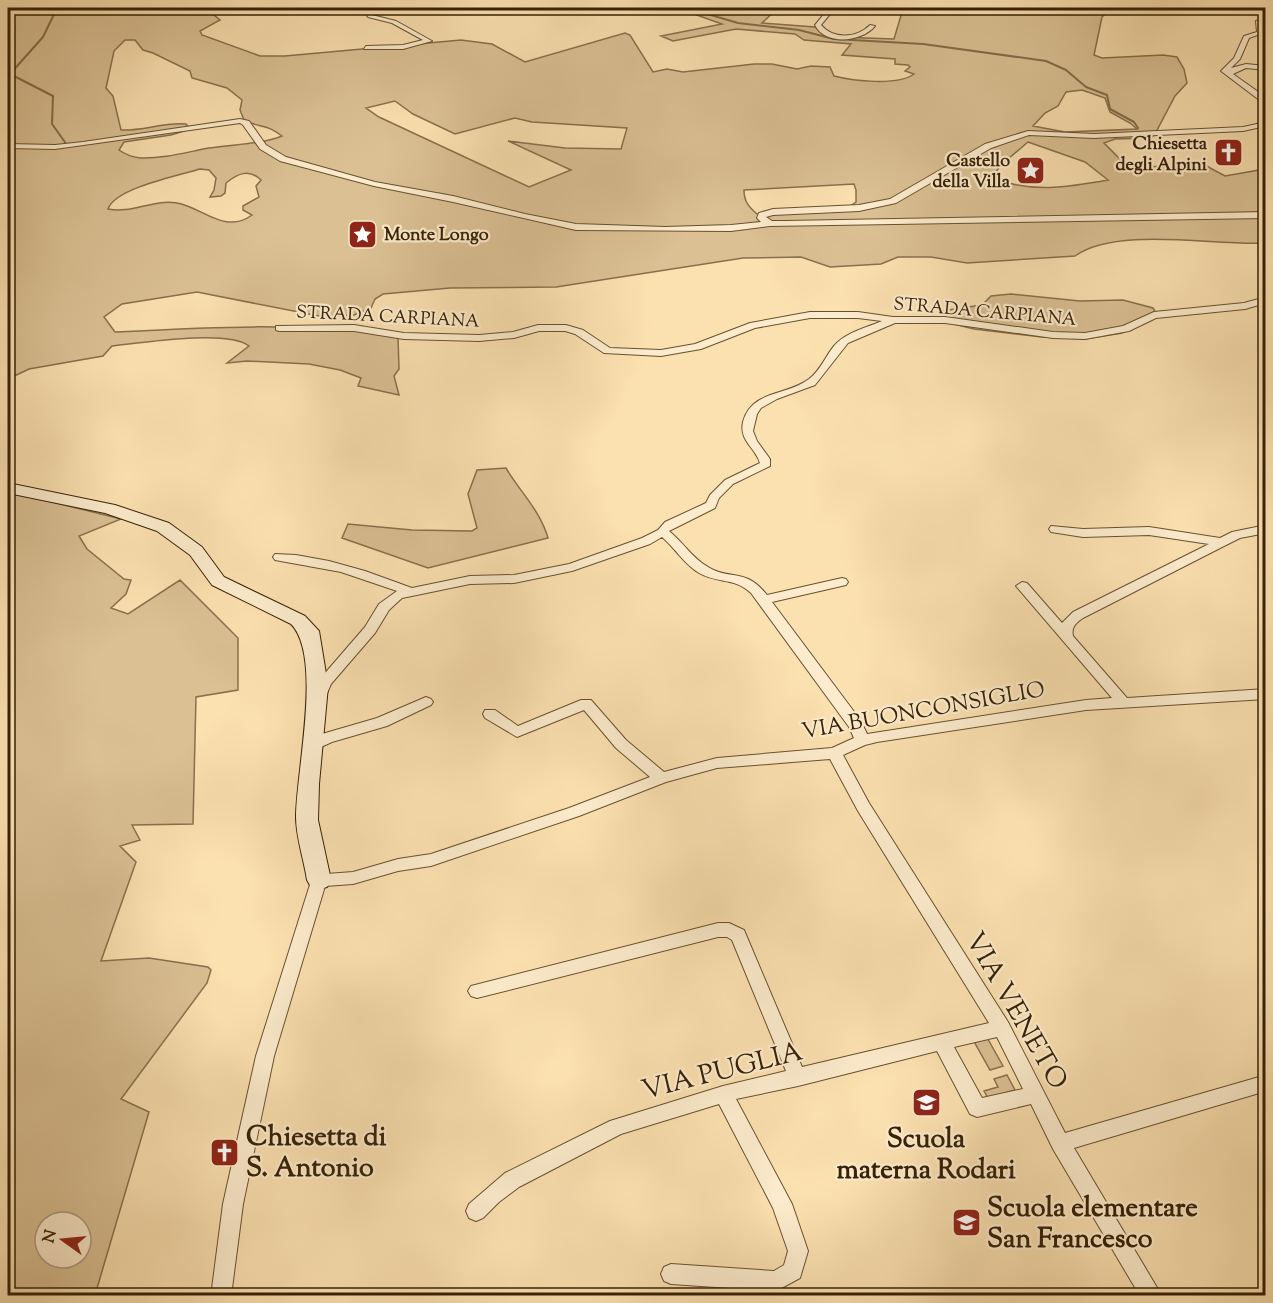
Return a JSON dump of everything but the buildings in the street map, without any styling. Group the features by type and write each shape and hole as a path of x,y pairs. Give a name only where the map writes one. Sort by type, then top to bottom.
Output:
{"street":[{"path":"365,8 370,16 394,22 429,41 414,46 366,48"},
{"path":"832,8 819,25 820,29 833,36 857,38 865,35 872,26"},
{"path":"1266,20 1258,22 1260,32 1246,38 1237,59 1224,71 1261,98 1266,106"},
{"path":"1229,74 1240,67 1266,68"},
{"path":"8,146 55,147 83,144 240,121 246,123 262,147 283,159 374,184 576,227 731,228 770,223 1266,215"},
{"path":"770,223 762,220 761,216 773,212 859,208 893,201 967,157 997,143 1028,133 1100,136 1243,129 1266,124"},
{"name":"STRADA CARPIANA","path":"279,328 354,328 404,336 479,338 514,335 538,328 566,328 579,332 604,350 657,354 697,347 753,325 798,316 846,315 893,320 945,320 1053,335 1085,336 1126,329 1154,315 1234,307 1266,300"},
{"path":"318,699 325,682 370,630 384,607 398,595 408,591 470,580 514,579 572,567 646,541 663,532 669,525 711,505 722,488 735,478 766,464 751,444 747,432 748,420 759,404 767,398 794,391 813,381 844,342 893,320"},
{"path":"8,488 120,512 163,527 196,551 218,581 298,620 309,631 316,662 318,699 307,820 319,880 265,1056 233,1204 220,1296"},
{"path":"1055,529 1083,533 1149,531 1222,542"},
{"path":"1066,634 1070,621 1078,615 1236,535 1266,529"},
{"path":"663,532 700,568 709,573 728,575 750,584 856,725 862,740"},
{"path":"279,557 363,572 408,591"},
{"path":"764,600 842,582"},
{"path":"1022,586 1122,701"},
{"name":"VIA BUONCONSIGLIO","path":"319,880 353,878 398,865 431,860 574,812 662,778 717,763 834,753 862,740 1059,708 1122,701 1266,694"},
{"path":"312,746 327,738 382,722 426,702"},
{"path":"490,714 518,732 586,703 621,744 662,778"},
{"name":"VIA VENETO","path":"834,753 863,807 1002,1028 1060,1143 1152,1296"},
{"path":"477,991 718,930 729,930 738,935 798,1078"},
{"name":"VIA PUGLIA","path":"476,1211 512,1180 617,1126 723,1094 1002,1028"},
{"path":"942,1043 977,1108 1035,1094"},
{"path":"1060,1143 1266,1083"},
{"path":"671,1274 776,1281 793,1270 798,1251 782,1204 723,1094"}],"shaded area":[{"path":"8,8 205,8 220,20 200,31 202,35 260,56 285,56 461,40 492,44 525,62 625,33 630,35 653,72 667,69 683,72 772,64 797,69 811,66 830,67 834,76 887,81 907,78 914,74 905,71 910,67 908,65 895,64 895,59 842,55 851,44 804,40 795,34 736,29 673,41 661,36 722,24 677,8 778,8 762,23 815,27 838,37 894,39 902,12 912,8 1112,8 1102,17 1094,55 1102,58 1163,55 1177,57 1184,69 1187,83 1175,96 1151,138 1115,139 1104,143 1125,164 1130,166 1177,167 1201,163 1225,176 1265,169 1265,243 1140,239 1093,247 1075,256 967,263 931,257 898,257 881,264 830,267 801,257 743,258 556,287 450,288 383,294 375,299 371,308 354,315 324,317 197,292 122,304 104,317 115,332 221,327 292,327 398,336 399,369 394,376 399,395 358,386 361,378 340,370 309,364 247,361 227,363 249,346 223,338 183,338 112,346 103,356 29,369 8,379 8,41 15,27 8,22","holes":["125,40 135,40 143,50 190,71 192,78 227,88 242,100 240,110 244,120 282,136 255,143 157,157 140,158 124,153 119,150 124,142 171,135 190,129 186,124 178,124 121,130 113,96 106,88 114,51","1082,90 1105,98 1110,112 1137,129 1065,132 1033,126 1045,113 1058,106 1066,92","395,101 413,114 455,134 515,118 532,122 627,128 621,149 565,148 508,141 571,170 529,187 379,117 366,108","1028,142 1085,162 1108,180 1064,187 1020,186 992,177 1002,164","200,169 209,170 216,178 210,197 221,196 225,193 226,183 239,175 248,173 261,180 256,186 259,197 243,206 243,210 252,215 232,222 214,218 186,205 168,202 125,210 108,209 113,201 149,183","854,184 856,190 856,202 846,209 757,214 745,198 744,190"]},
{"path":"1011,294 1080,301 1123,300 1153,308 1157,315 1122,333 1085,339 1042,337 974,329 950,323 941,311 982,305 991,296"},
{"path":"506,468 535,510 548,538 428,568 342,538 348,524 412,530 472,531 477,528 468,494 477,470"},
{"path":"8,491 121,519 79,536 87,549 124,579 131,580 126,594 111,608 128,614 180,580 238,638 238,690 196,697 193,824 132,825 140,840 120,846 136,862 101,961 149,958 208,967 211,970 207,983 121,1099 149,1112 95,1295 8,1295"},
{"path":"985,1034 1003,1066 990,1070 972,1038"},
{"path":"1007,1075 1015,1090 988,1098 984,1091 998,1087 994,1079"}],"waterway":[{"path":"57,8 43,37 10,74 53,96 52,124 67,145"},
{"path":"687,8 738,23 799,30 834,39 923,44 1046,61 1066,70 1086,87 1107,95 1110,109 1134,122 1138,128"}],"place":[{"name":"Chiesetta degli Alpini","path":"1228,153"},
{"name":"Castello della Villa","path":"1031,170"},
{"name":"Monte Longo","path":"363,234"},
{"name":"Scuola materna Rodari","path":"926,1103"},
{"name":"Chiesetta di S. Antonio","path":"225,1152"},
{"name":"Scuola elementare San Francesco","path":"966,1223"}]}
